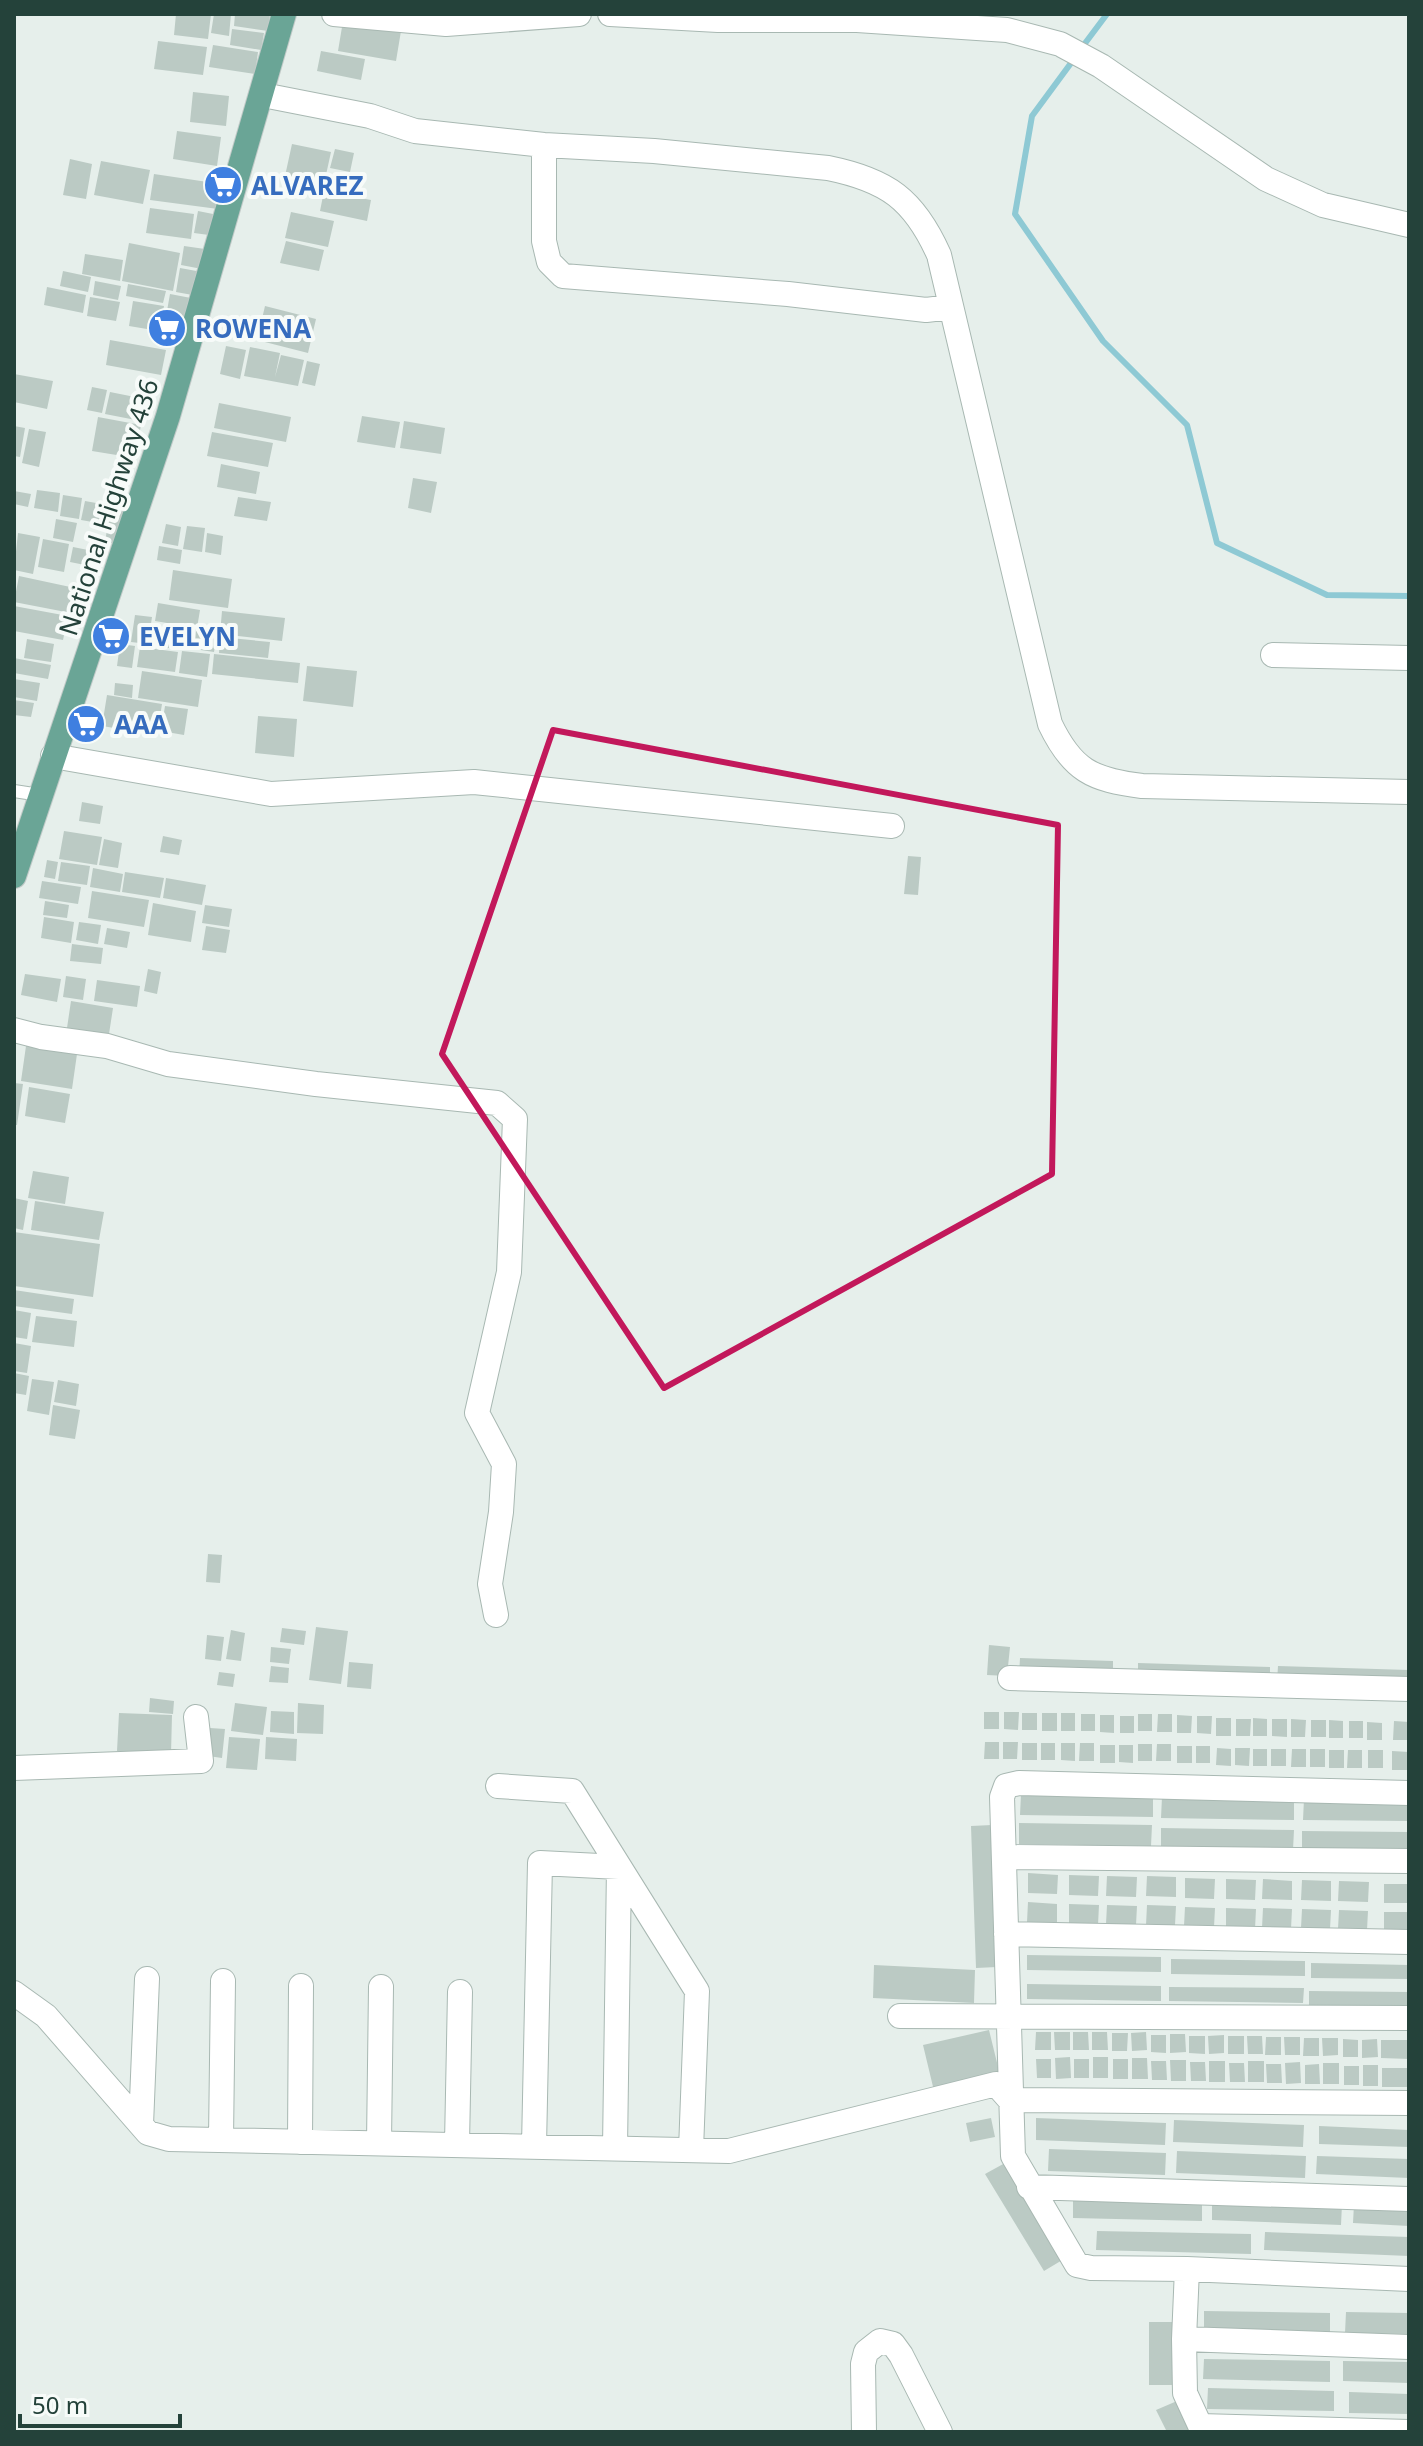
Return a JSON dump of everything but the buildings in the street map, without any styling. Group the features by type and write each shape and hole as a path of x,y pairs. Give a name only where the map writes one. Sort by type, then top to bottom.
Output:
{"main road":[{"name":"National Highway 436","path":"14,876 168,416 284,14"}],"street":[{"path":"334,14 446,24 579,14"},
{"path":"610,14 718,20 857,20 1007,30 1060,44 1101,66 1266,179 1323,205 1409,225"},
{"path":"263,95 370,116 415,131 544,145 786,163 855,174 878,182 905,201 930,236 939,255 1050,724 1062,749 1087,772 1112,783 1409,792"},
{"path":"544,145 544,241 549,262 563,276 788,294 926,310 951,307"},
{"path":"1273,655 1409,658"},
{"path":"53,756 271,794 474,782 892,826"},
{"path":"14,1030 107,1046 168,1064 316,1084 497,1103 515,1119 509,1272 477,1413 504,1464 501,1512 490,1584 496,1615"},
{"path":"1010,1678 1409,1689"},
{"path":"14,1768 201,1761 196,1717"},
{"path":"1409,1793 1019,1783 1006,1786 1002,1797 1013,2156 1077,2265 1091,2268 1409,2279"},
{"path":"498,1786 572,1791 697,1991 691,2150"},
{"path":"1004,1857 1409,1861"},
{"path":"534,2146 540,1863 619,1867"},
{"path":"615,2148 619,1867"},
{"path":"1006,1934 1409,1942"},
{"path":"141,2125 147,1979"},
{"path":"221,2140 223,1981"},
{"path":"300,2142 301,1986"},
{"path":"379,2143 381,1987"},
{"path":"457,2144 460,1992"},
{"path":"14,1993 46,2016 148,2133 169,2139 729,2151 996,2084 1010,2100 1409,2103"},
{"path":"900,2016 1409,2018"},
{"path":"1029,2187 1409,2199"},
{"path":"1187,2269 1185,2393 1201,2429 1409,2432"},
{"path":"1184,2339 1409,2347"},
{"path":"864,2432 863,2364 866,2352 880,2341 893,2344 901,2355 940,2432"}],"lane":[{"path":"14,791 40,795"}],"highlighted area":[{"path":"553,730 1058,825 1052,1174 664,1388 442,1054"}],"waterway":[{"path":"1080,50 1107,14"},
{"path":"1074,59 1032,116 1015,214 1103,341 1187,425 1217,543 1327,595 1409,596"}],"place":[{"name":"ALVAREZ","path":"223,185"},
{"name":"ROWENA","path":"167,328"},
{"name":"EVELYN","path":"111,636"},
{"name":"AAA","path":"86,724"}]}
